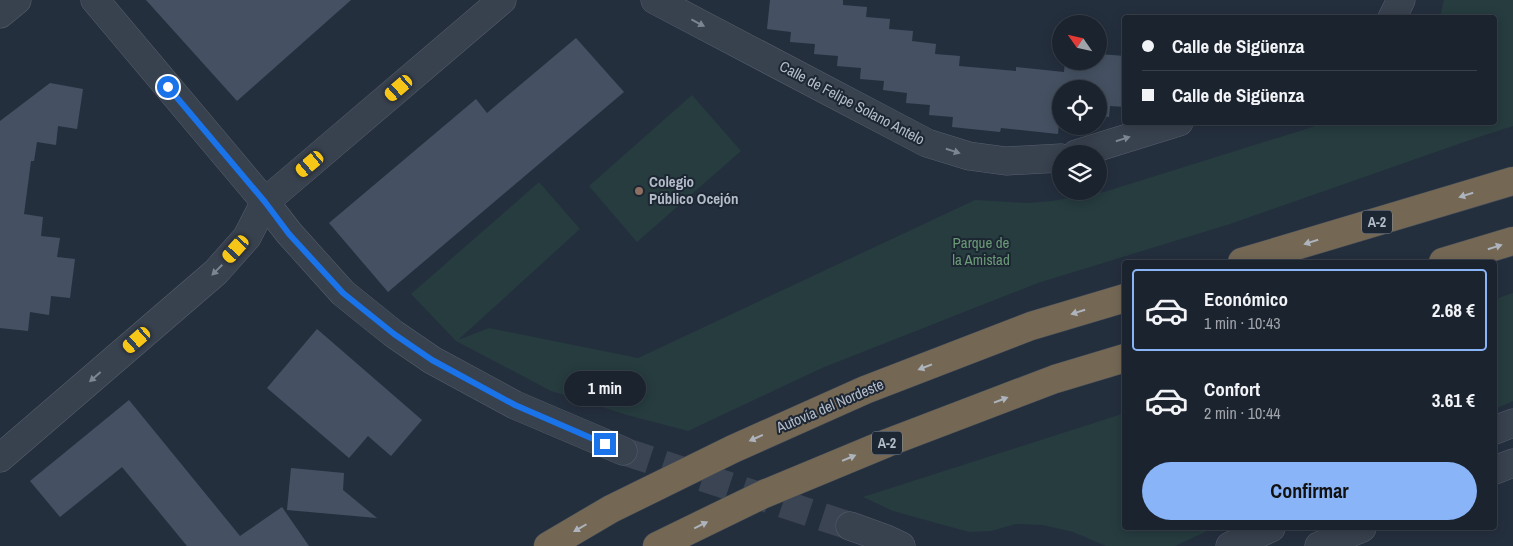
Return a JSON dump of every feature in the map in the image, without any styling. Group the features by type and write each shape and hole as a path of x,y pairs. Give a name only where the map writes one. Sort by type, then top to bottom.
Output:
{"highway":[{"name":"A-2","path":"1249,260 1513,181"},
{"path":"1450,260 1513,241"},
{"name":"Autovía del Nordeste","path":"548,546 612,510 733,449 865,390 1031,326 1122,299"},
{"name":"A-2","path":"657,546 764,494 887,443 1055,379 1122,359"}],"street":[{"path":"0,14 17,0"},
{"path":"95,0 265,202 289,234 343,293 432,360 515,405 623,452"},
{"path":"0,458 216,272 247,238 265,202 502,0"},
{"name":"Calle de Felipe Solano Antelo","path":"655,0 927,143 969,156 1006,161 1052,158"},
{"path":"1394,15 1401,0"},
{"path":"1105,145 1168,125"},
{"path":"1497,429 1513,423"},
{"path":"1497,469 1513,463"},
{"path":"850,526 901,546"},
{"path":"1230,546 1266,530"},
{"path":"1319,546 1357,530"}],"green space":[{"name":"Parque de la Amistad","path":"1444,0 1513,0 1513,126 1230,224 1038,283 822,368 688,431 627,415 551,391 456,341 411,294 539,182 580,229 458,340 489,328 638,358 975,200 1028,203 1058,200 1107,200 1107,191 1319,125 1497,125 1497,15 1440,15"},
{"path":"692,95 741,151 637,242 589,186"},
{"path":"1513,293 1513,401 1497,408 1497,298"},
{"path":"1122,414 1122,530 1210,530 1175,546 1106,546 1073,532 1043,525 1016,524 991,531 969,532 893,511 863,497"}],"building":[{"path":"146,0 351,0 237,101"},
{"path":"770,0 843,0 843,5 867,7 866,17 890,19 889,29 913,31 912,41 936,44 935,54 960,56 959,66 1016,71 1016,67 1064,72 1064,70 1108,70 1108,55 1122,56 1122,107 1110,106 1109,117 1107,117 1107,80 1052,80 1052,133 1001,128 1000,132 952,127 953,117 929,115 930,105 906,103 907,93 883,90 884,81 860,79 861,68 837,66 838,56 814,54 815,44 790,42 791,32 767,29"},
{"path":"576,38 624,92 388,292 329,223 476,99 487,113"},
{"path":"50,83 83,89 77,129 58,126 56,145 37,142 34,161 31,161 24,214 43,217 41,236 60,238 57,257 75,259 70,298 51,296 49,315 30,312 28,331 0,328 0,121"},
{"path":"317,329 422,420 391,456 368,436 349,458 267,388"},
{"path":"129,400 240,536 282,507 309,546 187,546 122,467 60,517 30,481"},
{"path":"291,468 344,473 343,490 377,518 287,510"}],"tunnel":[{"path":"623,451 850,526"}],"place":[{"name":"Colegio Público Ocejón","path":"639,191"}],"route":[{"path":"168,87 265,202 289,234 343,293 394,334 432,360 515,405 605,444"}]}
